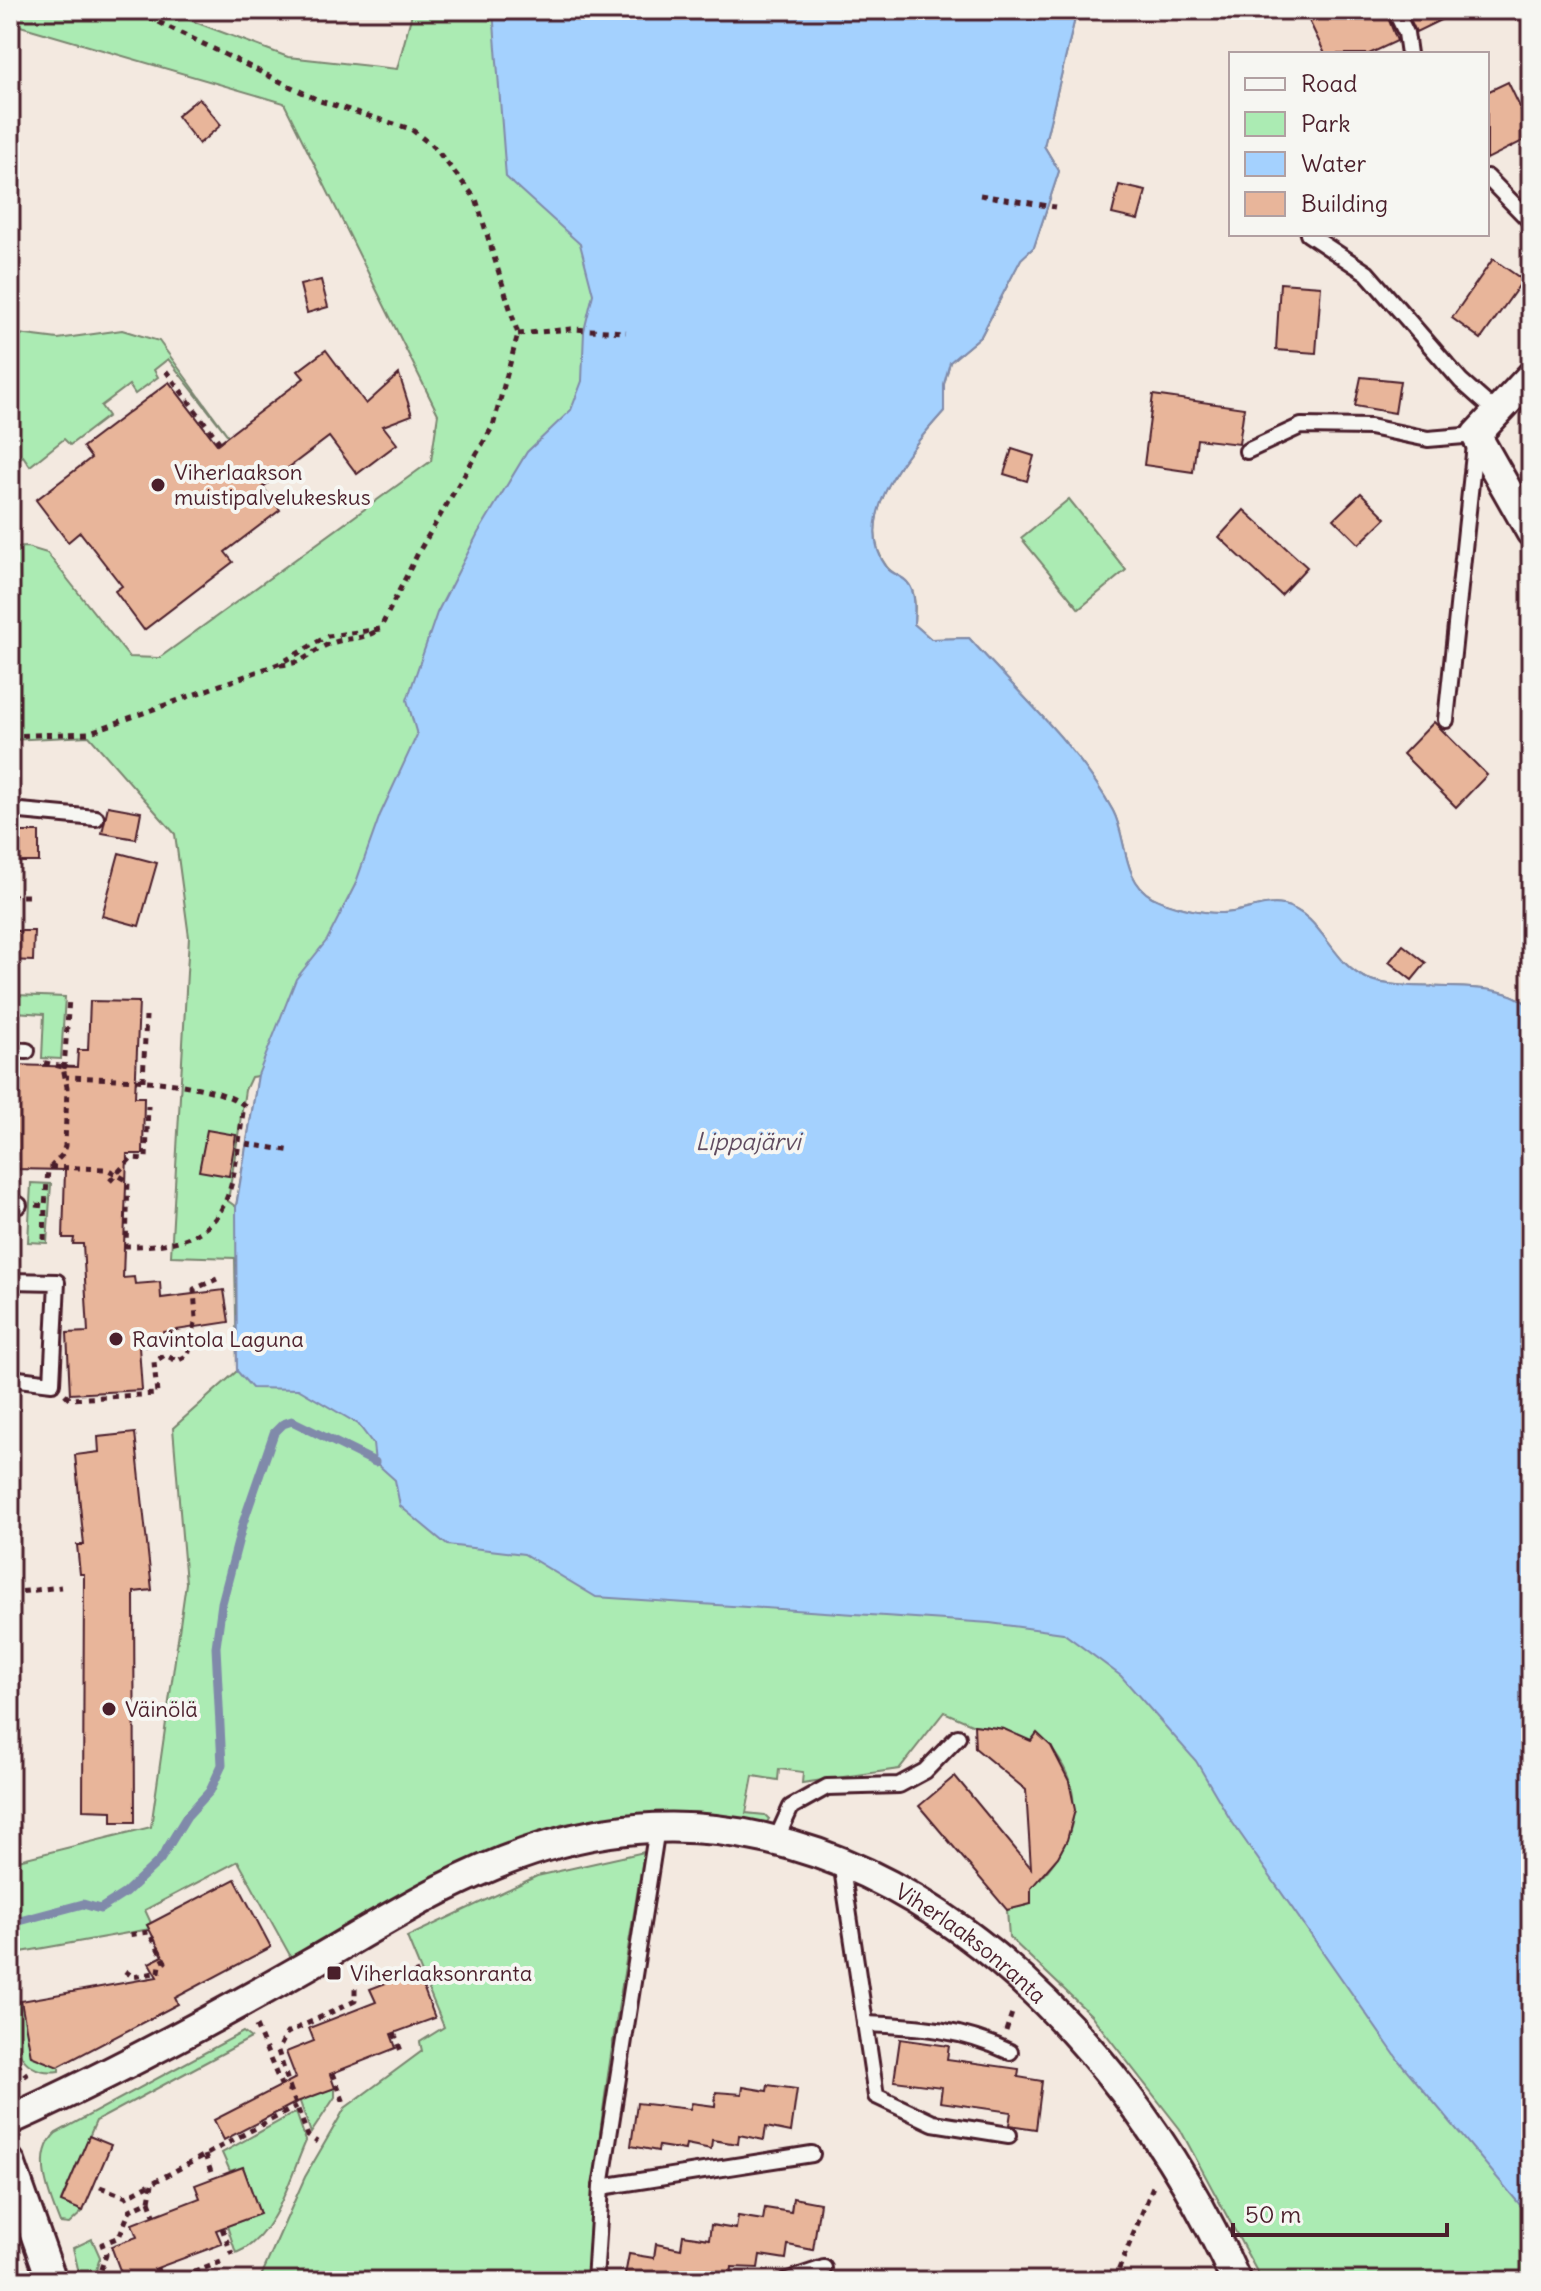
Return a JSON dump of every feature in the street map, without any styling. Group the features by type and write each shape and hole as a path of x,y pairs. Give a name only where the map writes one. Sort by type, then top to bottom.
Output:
{"street":[{"path":"1531,376 1476,435 1531,532"},
{"name":"Viherlaaksonranta","path":"10,2120 191,2030 323,1956 395,1911 458,1880 547,1846 657,1828 710,1830 776,1840 841,1862 919,1900 960,1929 1039,1996 1131,2101 1173,2162 1215,2233 1236,2281"},
{"path":"10,2162 52,2281"}],"lane":[{"path":"1395,10 1406,33 1409,52"},
{"path":"1489,179 1531,222"},
{"path":"1311,236 1367,273 1461,381 1497,413"},
{"path":"1247,451 1301,426 1370,427 1428,439 1476,435 1446,720"},
{"path":"10,810 96,818"},
{"path":"10,1050 27,1051"},
{"path":"10,1281 57,1282 52,1383 10,1378"},
{"path":"776,1840 791,1807 827,1787 899,1785 925,1771 958,1737"},
{"path":"595,2281 601,2187 657,1828"},
{"path":"841,1862 876,2096 933,2123 1009,2135"},
{"path":"865,2024 935,2027 979,2037 1010,2052"},
{"path":"601,2187 812,2154"},
{"path":"785,2281 824,2268"}],"path":[{"path":"10,736 88,733 275,665 328,636 380,629 418,553 493,426 518,334 476,199 435,148 411,129 320,101 134,10"},
{"path":"980,195 1055,207"},
{"path":"518,334 571,329 626,332"},
{"path":"166,371 223,447"},
{"path":"10,896 30,896"},
{"path":"44,1240 50,1167 62,1155 65,1146 64,1070 69,998"},
{"path":"143,1081 146,1016"},
{"path":"27,1051 30,1060 59,1064 64,1070"},
{"path":"50,1167 107,1169 128,1181 126,1246 154,1247 197,1236 217,1222 234,1177 244,1105 233,1097 143,1081 66,1077"},
{"path":"110,1181 131,1158 146,1159 148,1106"},
{"path":"246,1144 293,1151"},
{"path":"14,1204 45,1206"},
{"path":"52,1383 70,1399 157,1394 154,1362 165,1355 177,1361 188,1355 196,1319 194,1289 217,1279"},
{"path":"10,1593 61,1587"},
{"path":"125,1971 133,1977 159,1972 160,1965 165,1962 149,1932 128,1935"},
{"path":"163,1975 160,1966 167,1963"},
{"path":"385,1975 388,1982"},
{"path":"317,2142 308,2136 278,2051 287,2033 323,2019 355,2001 355,1985"},
{"path":"253,2019 282,2087 291,2091"},
{"path":"394,2033 401,2051"},
{"path":"333,2073 344,2103"},
{"path":"100,2187 126,2197 297,2106"},
{"path":"205,2155 213,2178"},
{"path":"1114,2281 1159,2172"},
{"path":"153,2183 149,2201 154,2215"},
{"path":"97,2281 106,2254 102,2244 119,2237 130,2210 149,2201"},
{"path":"222,2228 232,2255"},
{"path":"171,2281 221,2262"},
{"path":"157,2268 161,2281"}],"green space":[{"name":"Lippajärvi","path":"10,10 163,10 288,57 397,69 413,10 1077,10 1044,146 1059,171 1034,247 1021,259 981,336 950,362 944,384 944,411 902,463 880,505 875,527 877,547 887,567 910,586 915,602 914,624 931,639 969,638 1046,720 1082,764 1113,811 1130,870 1142,890 1152,897 1186,909 1215,913 1283,905 1308,918 1345,963 1368,979 1386,984 1501,992 1519,998 1531,1009 1531,2281 1262,2281 1180,2129 1091,2015 1009,1937 1007,1910 1030,1904 1022,1890 1037,1877 1040,1879 1055,1861 1072,1824 1074,1806 1064,1769 1037,1733 1029,1743 1004,1729 974,1725 944,1712 899,1769 802,1783 803,1772 779,1769 778,1780 753,1776 746,1813 765,1815 769,1819 765,1825 692,1816 644,1816 564,1824 462,1862 292,1959 238,1861 145,1910 151,1923 147,1925 150,1929 10,1954 10,1862 151,1827 186,1583 173,1428 237,1371 235,1258 171,1256 189,937 175,834 89,736 10,740 10,548 27,547 47,553 129,657 159,658 431,461 438,414 284,103 10,23","holes":["258,1076 236,1206 228,1201 245,1090 251,1077"]},
{"path":"122,330 159,341 232,441 168,359 154,370 158,377 135,394 129,385 101,406 108,416 70,445 64,439 30,466 23,456 10,465 10,333 58,339"},
{"path":"1069,499 1126,570 1079,609 1021,538"},
{"path":"16,995 65,997 61,1059 42,1058 44,1014 15,1012"},
{"path":"31,1183 51,1184 47,1243 28,1242"},
{"path":"644,1852 602,2120 588,2281 259,2281 305,2177 345,2108 422,2051 420,2042 444,2027 407,1937 537,1876"},
{"path":"21,2001 27,2030 65,2050 71,2060 59,2067 59,2071 34,2068 19,2052 14,2041 10,2003"},
{"path":"243,2032 251,2038 96,2121 61,2201 83,2211 69,2224 60,2223 48,2188 44,2164 49,2142 56,2133"},
{"path":"335,2088 335,2097 311,2133 299,2099"},
{"path":"296,2112 306,2141 287,2188 262,2234 236,2253 227,2226 260,2214 243,2167 230,2171 222,2153"},
{"path":"92,2239 100,2257 93,2281 81,2281 73,2248"}],"water":[{"name":"Lippajärvi","path":"493,10 1077,10 1044,146 1059,171 1034,247 1021,259 981,336 950,362 944,384 944,411 902,463 880,505 875,527 877,548 887,568 910,586 914,624 931,639 969,638 1065,742 1113,811 1130,870 1142,890 1152,897 1186,909 1215,913 1283,905 1308,918 1345,963 1368,979 1386,984 1501,992 1519,998 1531,1009 1531,2218 1399,2061 1230,1819 1196,1761 1121,1676 1063,1633 990,1623 596,1597 524,1554 447,1545 400,1506 395,1480 375,1462 373,1444 358,1424 298,1389 252,1388 237,1371 236,1207 258,1075 296,979 327,940 355,885 380,815 417,735 407,700 437,613 478,533 527,452 571,410 582,381 584,331 593,294 580,244 506,177"}],"building":[{"path":"1304,10 1385,10 1397,41 1373,52 1324,52"},
{"path":"1406,10 1461,10 1416,32"},
{"path":"1508,82 1531,130 1531,137 1489,158 1489,91"},
{"path":"199,98 221,125 199,144 177,116"},
{"path":"1119,185 1146,191 1138,220 1112,214"},
{"path":"1493,259 1523,280 1481,339 1452,318"},
{"path":"321,280 328,307 307,313 300,285"},
{"path":"1280,283 1321,286 1316,353 1276,350"},
{"name":"Viherlaakson muistipalvelukeskus","path":"326,350 366,404 399,374 412,415 383,426 397,444 357,474 329,437 263,487 280,510 225,552 233,562 144,630 115,591 122,586 80,532 68,542 36,500 91,458 83,447 169,382 217,444 304,378 298,371"},
{"path":"1361,377 1400,381 1395,413 1355,406"},
{"path":"1153,395 1244,408 1239,444 1197,439 1193,472 1144,465"},
{"path":"1012,449 1034,456 1027,481 1004,474"},
{"path":"1361,493 1386,518 1359,544 1334,519"},
{"path":"1244,510 1307,567 1281,595 1219,537"},
{"path":"1434,722 1487,775 1456,807 1403,754"},
{"path":"108,806 141,812 136,839 102,833"},
{"path":"10,832 39,832 39,862 10,862"},
{"path":"119,853 157,863 139,926 102,916"},
{"path":"10,931 34,931 33,961 10,960"},
{"path":"1403,945 1426,963 1412,980 1389,962"},
{"path":"90,1001 139,1002 135,1097 144,1097 143,1154 127,1154 123,1278 134,1277 135,1284 160,1282 161,1298 224,1290 229,1322 163,1332 164,1345 139,1347 142,1390 70,1394 67,1333 88,1332 83,1244 73,1244 74,1238 63,1238 65,1170 15,1169 15,1153 10,1153 10,1074 16,1075 16,1065 77,1067 78,1050 88,1050"},
{"path":"207,1130 236,1135 229,1176 199,1171"},
{"name":"Väinölä","path":"135,1433 152,1590 134,1592 135,1822 112,1822 112,1811 83,1810 84,1574 80,1574 77,1545 84,1545 75,1455 99,1452 98,1437"},
{"path":"974,1725 1004,1729 1031,1741 1037,1733 1051,1746 1069,1781 1075,1810 1067,1840 1058,1857 1031,1888 1031,1904 1007,1910 919,1806 955,1776 1031,1868 1026,1790 975,1748"},
{"path":"235,1879 271,1947 175,1998 178,2004 58,2067 31,2056 21,2001 157,1977 149,1963 163,1956 147,1925"},
{"path":"417,1971 435,2018 391,2034 396,2048 330,2074 335,2088 297,2102 224,2140 214,2120 296,2078 286,2052 314,2041 309,2028 376,2002 370,1989"},
{"path":"900,2039 949,2046 947,2059 1019,2069 1018,2077 1042,2081 1036,2129 1009,2125 1011,2112 940,2102 942,2087 894,2081"},
{"path":"768,2085 797,2089 791,2132 766,2127 764,2140 739,2135 738,2144 712,2140 711,2149 686,2144 685,2150 659,2146 658,2151 631,2146 637,2103 690,2109 692,2103 715,2106 716,2092 742,2094 743,2087 767,2091"},
{"path":"89,2136 111,2145 83,2211 61,2202"},
{"path":"243,2167 260,2214 216,2230 222,2244 154,2269 159,2281 124,2281 111,2246 137,2237 132,2224 200,2198 195,2185"},
{"path":"793,2198 820,2203 813,2250 788,2245 786,2259 760,2255 758,2268 732,2267 731,2278 714,2275 714,2281 624,2281 629,2254 654,2258 656,2244 681,2249 683,2235 709,2239 711,2225 736,2229 738,2216 763,2220 765,2208 791,2212"}],"waterway":[{"path":"16,1922 83,1904 100,1909 125,1893 160,1860 187,1816 210,1791 222,1765 216,1647 222,1603 243,1523 274,1433 283,1424 292,1421 375,1462"}],"place":[{"name":"Viherlaakson muistipalvelukeskus","path":"158,485"},
{"name":"Ravintola Laguna","path":"116,1339"},
{"name":"Väinölä","path":"109,1709"},
{"name":"Viherlaaksonranta","path":"334,1973"}]}
